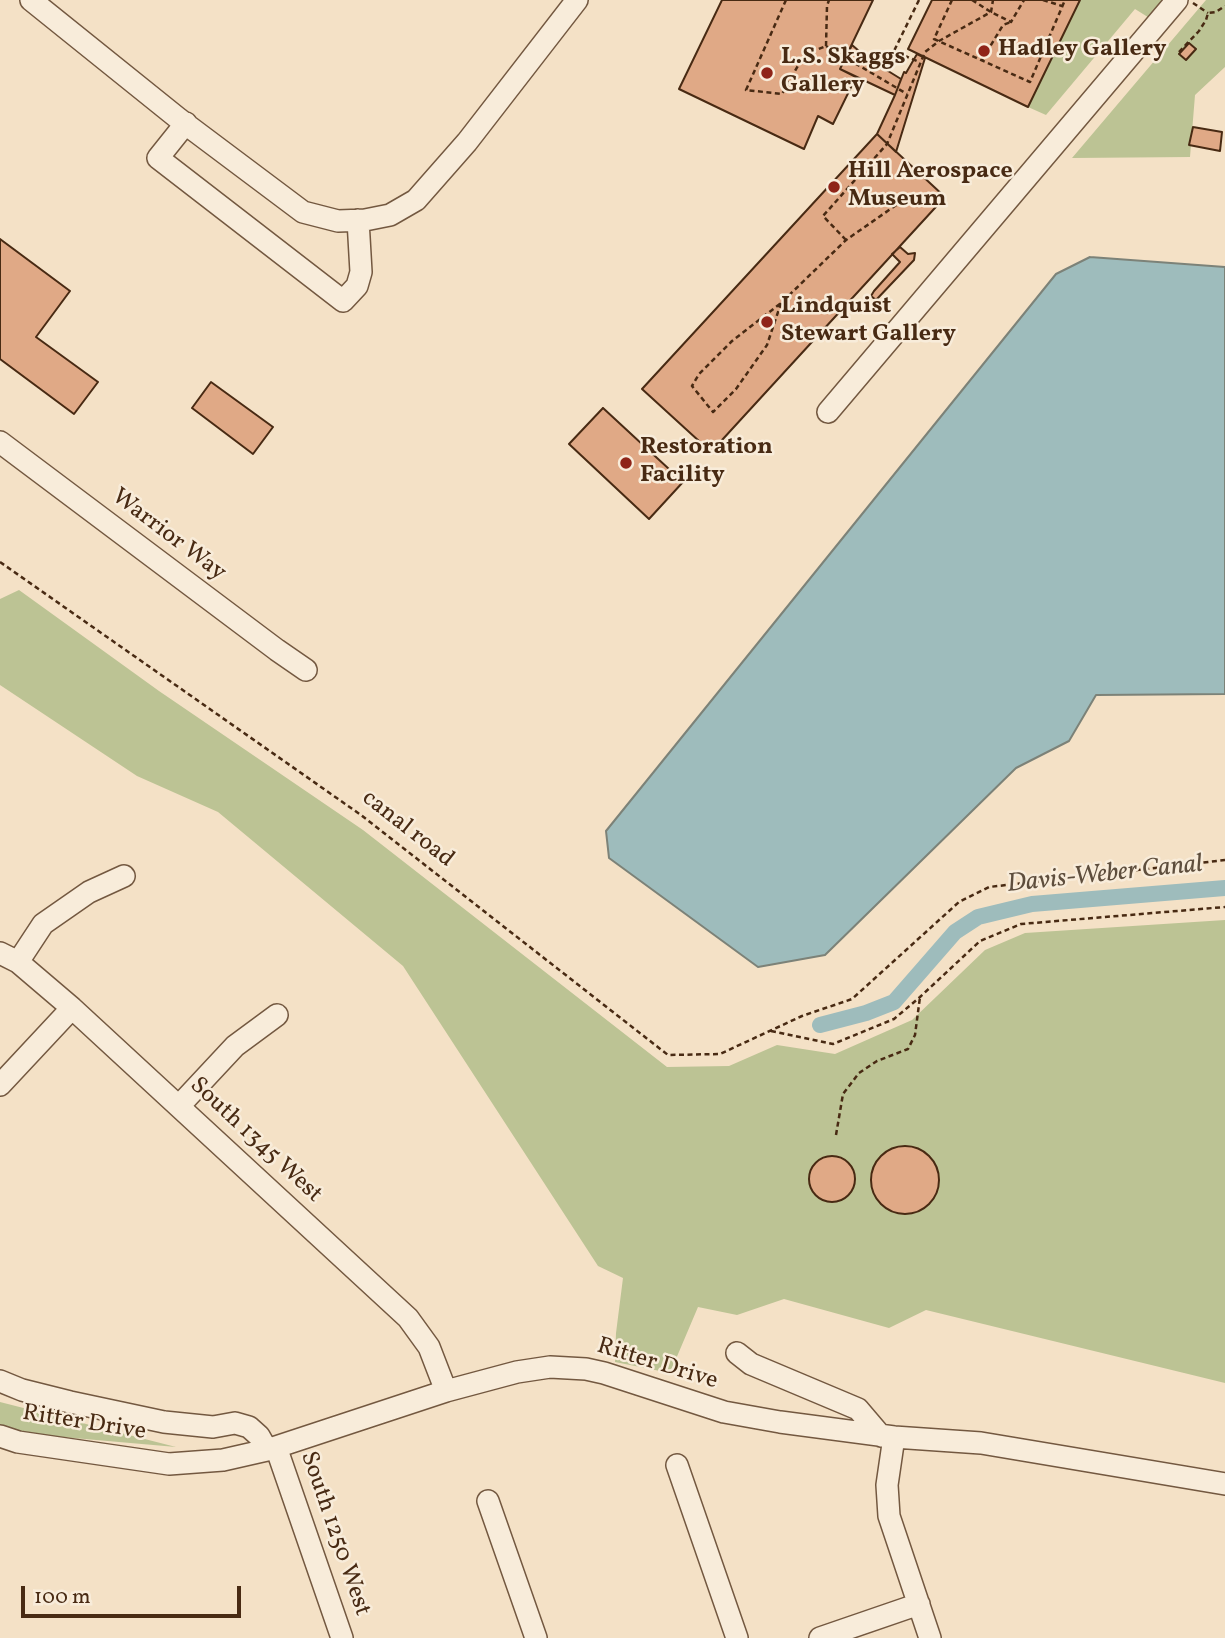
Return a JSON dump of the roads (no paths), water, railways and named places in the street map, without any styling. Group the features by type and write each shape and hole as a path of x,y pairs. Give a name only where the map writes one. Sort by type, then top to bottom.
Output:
{"street":[{"path":"31,0 303,212 338,220 390,215 416,200 467,142 577,0"},
{"path":"828,412 1177,0"},
{"path":"186,123 158,158 343,301 357,286 361,272 358,220"},
{"name":"Warrior Way","path":"0,442 306,670"},
{"path":"9,958 43,924 89,891 124,876"},
{"name":"South 1345 West","path":"9,958 72,1008 408,1318 429,1347 446,1391"},
{"path":"0,1085 72,1008"},
{"path":"179,1106 235,1046 276,1015"},
{"path":"737,1353 751,1364 858,1409 887,1436 889,1516 930,1638"},
{"name":"Ritter Drive","path":"0,1436 18,1442 169,1464 223,1460 272,1448 446,1391 517,1372 550,1367 586,1369 724,1412 887,1436 981,1443 1225,1483"},
{"path":"0,1381 58,1399 164,1422 214,1427 235,1423 249,1427 272,1448"},
{"name":"South 1250 West","path":"272,1448 342,1638"},
{"path":"677,1465 737,1638"},
{"path":"488,1501 536,1638"},
{"path":"820,1638 919,1604"}],"water":[{"path":"1090,257 1225,267 1225,694 1096,695 1069,741 1016,768 825,955 758,967 609,858 606,831 1056,274"}],"waterway":[{"name":"Davis-Weber Canal","path":"820,1025 866,1013 894,1002 955,932 978,917 1032,904 1225,888"}],"place":[{"name":"Hadley Gallery","path":"984,51"},
{"name":"L.S. Skaggs Gallery","path":"767,73"},
{"name":"Hill Aerospace Museum","path":"834,187"},
{"name":"Lindquist Stewart Gallery","path":"767,322"},
{"name":"Restoration Facility","path":"626,463"}]}
